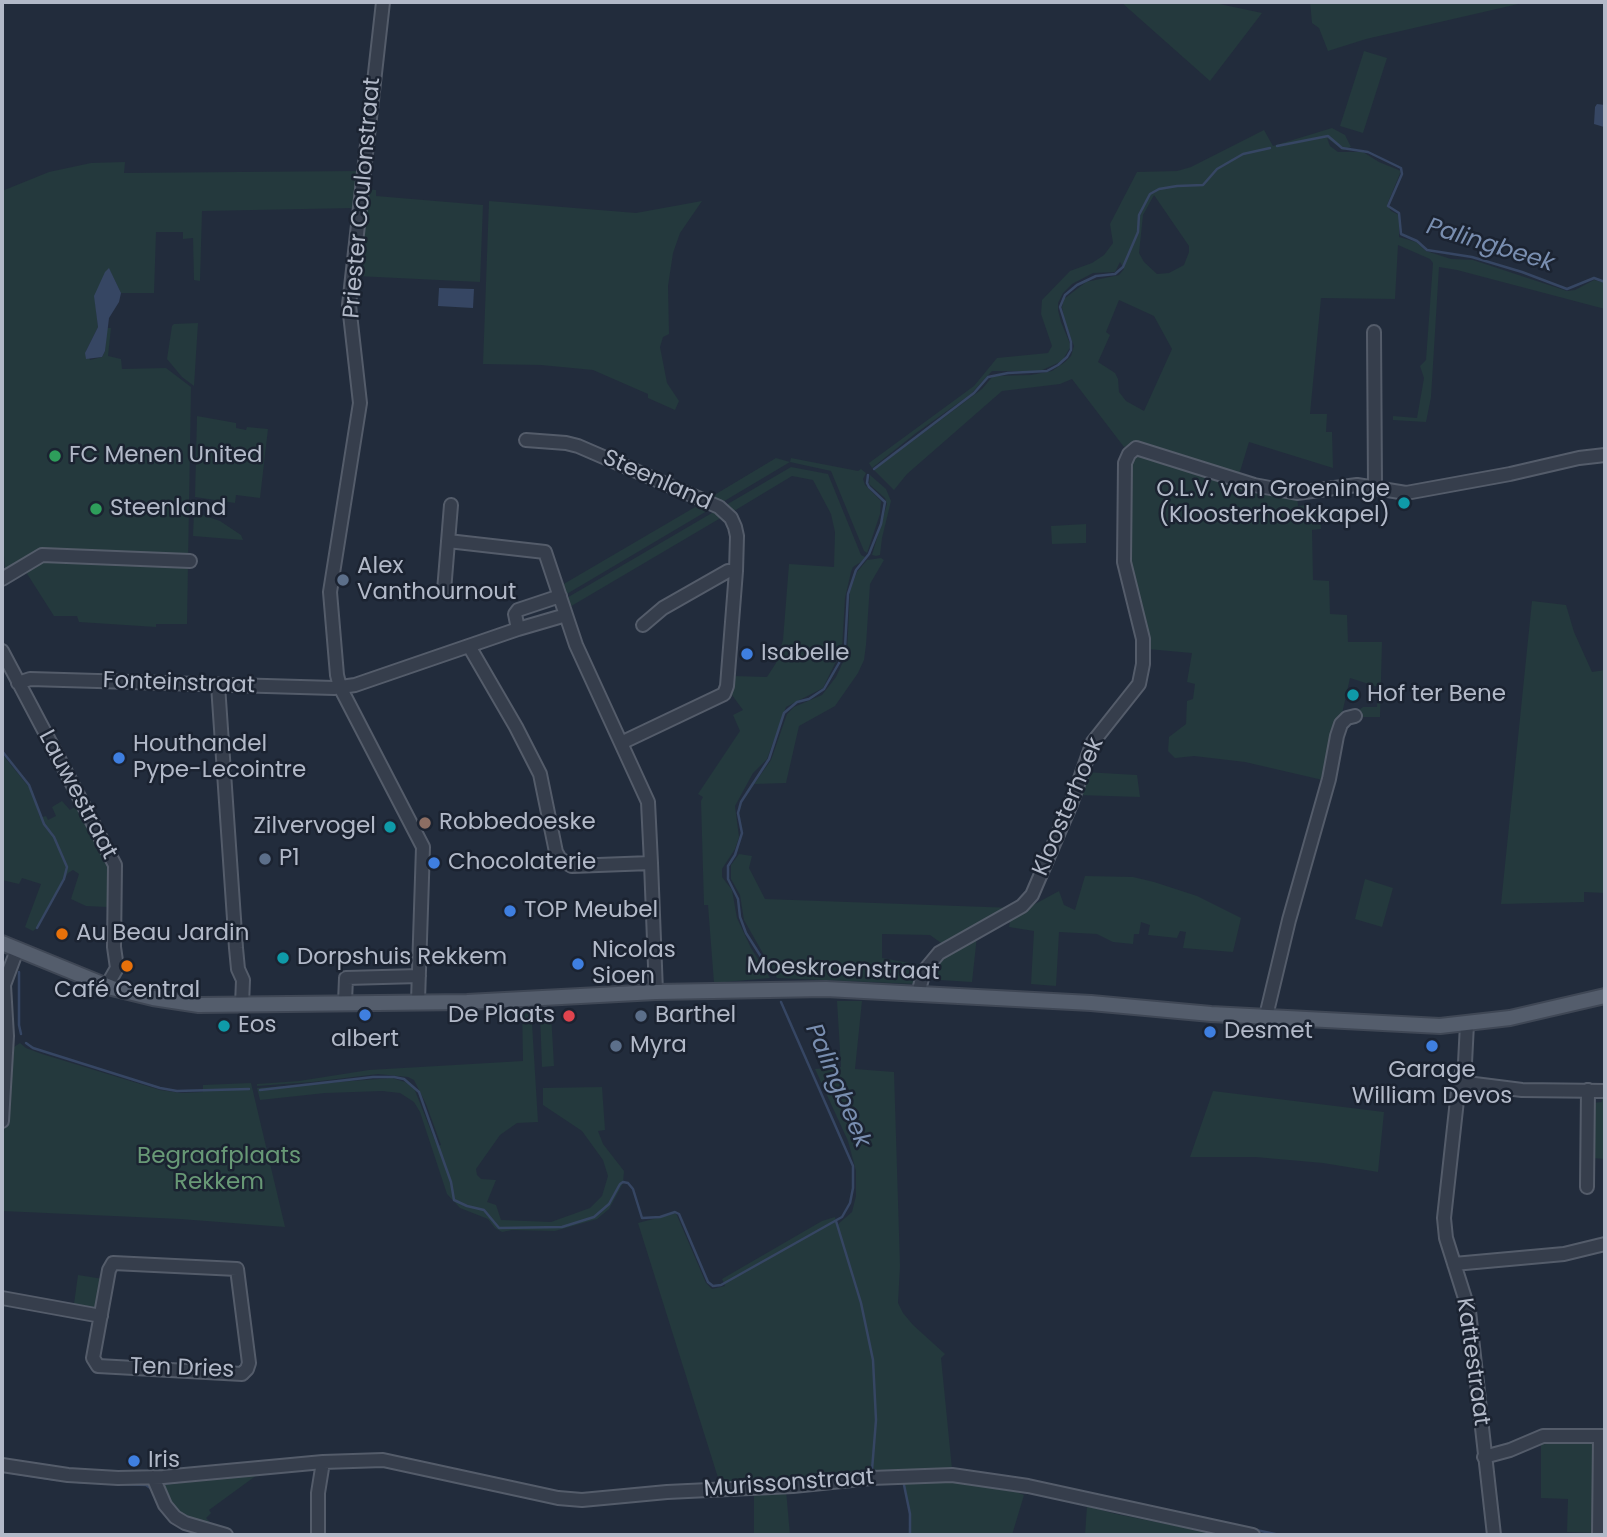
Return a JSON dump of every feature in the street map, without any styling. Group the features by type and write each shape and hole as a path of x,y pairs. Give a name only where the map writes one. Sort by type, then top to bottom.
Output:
{"main road":[{"path":"2,943 111,985 176,1003 242,1005"},
{"name":"Moeskroenstraat","path":"242,1005 467,1002 656,992 785,989 1091,1003 1416,1026 1467,1024 1510,1018 1605,996"}],"street":[{"name":"Priester Coulonstraat","path":"383,2 349,305 360,403 330,592 337,675 341,687 423,848 418,1002"},
{"path":"1374,332 1375,486"},
{"name":"Steenland","path":"526,440 578,446 719,507 736,527 736,571 727,686 724,694 621,743"},
{"name":"Kloosterhoek","path":"918,994 924,971 939,953 1022,906 1032,895 1071,804 1093,742 1139,684 1143,664 1143,639 1124,562 1125,463 1136,448 1282,492 1297,493 1357,485 1406,493 1605,455"},
{"path":"444,591 451,505"},
{"path":"448,541 545,552 576,645 648,803 656,992"},
{"path":"2,579 42,555 190,561"},
{"path":"643,625 674,602 728,571 736,571"},
{"path":"559,596 518,610 515,614 518,629 566,615"},
{"name":"Fonteinstraat","path":"18,683 30,679 321,689 341,687 355,685 518,629"},
{"path":"469,646 540,774 556,852 560,859 572,866 651,863"},
{"name":"Lauwestraat","path":"2,651 115,865 114,947 106,977 111,985"},
{"path":"218,685 236,948 238,969 243,980 242,1005"},
{"path":"1266,1016 1272,983 1329,779 1337,736 1341,724 1347,718 1355,716"},
{"path":"2,1121 7,1036 4,985 18,950"},
{"path":"345,1002 346,978 419,976"},
{"name":"Kattestraat","path":"1467,1024 1465,1063 1459,1082 1444,1218 1446,1238 1469,1311 1494,1535"},
{"path":"1459,1082 1522,1090 1605,1091"},
{"path":"1587,1186 1588,1090"},
{"path":"1454,1264 1564,1254 1605,1244"},
{"name":"Ten Dries","path":"113,1263 237,1269 249,1363 247,1369 242,1374 98,1366 93,1358 101,1316 109,1270 113,1263"},
{"path":"2,1298 101,1316"},
{"path":"1484,1457 1510,1450 1543,1436 1603,1436 1599,1535"},
{"name":"Murissonstraat","path":"2,1465 68,1475 118,1478 383,1460 558,1498 582,1500 871,1478 952,1475 1028,1486 1253,1535"},
{"path":"318,1535 318,1493 323,1462"},
{"path":"153,1477 165,1505 175,1517 185,1523 226,1535"}],"green space":[{"path":"1121,2 1210,2 1262,13 1210,81"},
{"path":"1310,2 1527,2 1366,39 1328,51 1319,28 1312,23"},
{"path":"1364,51 1387,58 1363,133 1340,126"},
{"path":"1332,128 1345,135 1351,147 1343,150 1327,138 1330,146 1338,152 1363,152 1401,171 1387,205 1399,215 1399,237 1416,242 1426,251 1451,259 1473,260 1567,291 1594,280 1602,282 1605,284 1605,309 1439,267 1431,397 1426,422 1393,420 1393,416 1417,418 1424,378 1420,366 1426,360 1433,263 1430,259 1398,245 1395,299 1321,298 1310,414 1327,414 1326,432 1332,432 1333,468 1249,442 1238,478 1136,442 1124,447 1072,379 1060,384 1002,391 907,474 894,490 874,470 982,389 993,376 1031,375 1052,371 1065,362 1071,356 1074,346 1065,323 1062,307 1064,299 1086,282 1119,275 1124,269 1120,262 1115,272 1093,273 1072,284 1063,293 1058,310 1071,346 1062,361 1040,371 992,371 971,394 872,468 869,463 974,386 997,358 1048,353 1052,346 1041,314 1042,300 1070,271 1092,263 1104,255 1113,243 1110,224 1137,172 1177,171 1191,167 1264,130 1273,146","holes":["1154,195 1189,246 1184,265 1169,273 1157,274 1139,253 1143,215","1119,300 1154,316 1172,349 1144,411 1126,401 1119,392 1115,373 1098,362 1110,335 1106,332"]},
{"path":"125,162 124,173 358,171 355,208 202,211 200,281 194,280 193,238 183,239 183,232 156,232 154,293 121,293 109,269 95,296 98,327 86,351 90,360 102,357 105,351 106,328 111,328 108,356 121,359 122,369 166,368 191,387 187,624 156,624 156,627 79,622 77,616 54,616 26,572 2,585 2,572 5,570 2,191 49,172 91,163"},
{"path":"366,189 376,190 376,196 483,205 480,282 356,276"},
{"path":"489,201 636,213 702,201 680,233 673,253 668,286 669,334 663,337 660,347 667,383 679,401 675,410 648,398 648,394 593,370 541,365 483,364"},
{"path":"198,323 194,386 182,377 167,359 172,326"},
{"path":"197,416 236,423 236,428 246,430 247,427 268,429 260,498 236,495 235,503 195,497"},
{"path":"1137,454 1297,496 1298,506 1307,505 1308,514 1320,513 1321,529 1312,530 1313,580 1329,581 1330,614 1347,615 1348,642 1382,642 1380,717 1358,717 1359,710 1363,707 1377,707 1378,687 1350,678 1327,781 1245,762 1194,756 1175,758 1168,751 1169,737 1186,724 1187,701 1193,699 1195,684 1187,682 1192,653 1148,649 1128,562 1128,466"},
{"path":"776,458 790,462 721,503 711,497"},
{"path":"791,458 858,471 861,469 866,473 863,479 865,485 881,501 880,514 867,553 831,471 790,462"},
{"path":"791,467 828,474 861,555 867,558 853,567 851,572 845,598 842,649 823,688 786,707 767,759 753,773 735,806 739,837 722,869 722,877 732,890 737,918 751,948 770,978 714,983 708,905 704,905 703,797 698,794 740,731 733,715 743,710 732,695 732,676 767,677 776,663 783,640 789,564 834,567 835,532 831,514 813,480 792,476 734,511 726,505"},
{"path":"870,475 886,489 891,501 880,555 876,556 872,555 887,504 885,498 869,484"},
{"path":"702,503 712,508 565,595 562,585"},
{"path":"717,510 724,516 568,608 565,599"},
{"path":"194,512 220,521 241,535 243,540 193,536"},
{"path":"1086,524 1086,543 1052,544 1051,526"},
{"path":"867,560 884,560 870,584 864,660 858,673 835,706 799,726 786,783 754,784 771,760 787,714 794,707 822,695 836,677 847,653 850,591 857,572"},
{"path":"1532,601 1566,605 1574,632 1592,672 1605,670 1605,893 1584,892 1584,902 1501,904"},
{"path":"2,754 33,792 40,818 46,816 48,820 56,816 52,807 62,801 70,810 78,805 108,863 108,907 86,906 71,899 79,874 73,870 68,873 37,928 33,931 25,927 41,884 22,878 19,884 2,880"},
{"path":"1084,772 1137,775 1140,797 1077,795"},
{"path":"739,854 752,856 749,868 765,899 1014,908 944,945 930,935 882,934 882,958 921,965 914,984 777,978 744,920 740,895 731,879 731,865"},
{"path":"1085,876 1133,877 1154,882 1197,896 1241,918 1233,952 1183,948 1186,932 1180,931 1177,938 1148,935 1150,925 1141,922 1139,934 1134,934 1133,944 1113,942 1097,934 1059,932 1056,986 1031,984 1034,931 1009,927 1011,917 1059,891 1064,905 1075,910"},
{"path":"1365,879 1393,888 1382,927 1355,919"},
{"path":"977,936 972,982 924,979 935,961"},
{"path":"837,1001 862,1001 855,1069 894,1072 900,1266 898,1303 913,1325 945,1354 941,1358 952,1469 872,1470 720,1484 638,1223 676,1213 706,1283 712,1289 725,1286 722,1279 822,1221 835,1217 837,1225 852,1212 856,1196 856,1171 848,1141 815,1069 841,1067"},
{"path":"522,1006 531,1007 538,1122 517,1123 500,1135 476,1169 477,1175 481,1179 496,1180 487,1202 496,1205 501,1220 551,1222 590,1208 602,1196 608,1176 603,1160 582,1131 543,1105 543,1088 602,1087 605,1130 598,1131 603,1144 624,1171 623,1183 609,1209 597,1219 555,1231 502,1232 488,1219 460,1208 447,1194 420,1112 414,1102 400,1093 325,1093 260,1100 257,1088 392,1078 414,1088 437,1146 441,1145 426,1104 414,1080 408,1077 378,1074 312,1082 257,1084 299,1081 369,1070 523,1061"},
{"path":"551,1013 554,1066 542,1067 540,1014"},
{"name":"Begraafplaats Rekkem","path":"20,1043 42,1054 160,1090 203,1092 203,1085 251,1083 285,1227 2,1211 2,1157 11,1049"},
{"path":"1213,1091 1384,1112 1378,1172 1323,1163 1255,1157 1190,1157"},
{"path":"1602,1093 1605,1094 1605,1159 1592,1158 1592,1103 1602,1102"},
{"path":"78,1275 103,1279 99,1308 74,1304"},
{"path":"1590,1438 1596,1444 1595,1533 1567,1532 1568,1499 1541,1498 1541,1440"},
{"path":"257,1475 209,1510 211,1513 206,1518 215,1527 184,1516 173,1506 161,1485"},
{"path":"903,1480 950,1482 1024,1495 1012,1535 908,1535 910,1517"},
{"path":"786,1490 790,1535 754,1535 754,1494"},
{"path":"1087,1506 1116,1514 1222,1535 1085,1535"}],"water":[{"path":"1597,104 1605,105 1604,127 1594,124"},
{"path":"109,268 121,293 119,302 109,318 102,357 86,359 85,353 98,327 94,296"},
{"path":"439,288 474,289 473,308 438,306"}],"waterway":[{"name":"Palingbeek","path":"1277,146 1328,136 1342,148 1368,152 1401,168 1402,174 1388,206 1399,213 1401,234 1417,241 1427,250 1472,257 1567,289 1594,278 1605,282"},
{"path":"874,469 974,393 988,377 1047,371 1067,357 1071,342 1060,307 1065,295 1077,285 1096,276 1115,274 1123,267 1138,232 1139,215 1150,194 1159,189 1203,185 1217,169 1243,154 1270,148"},
{"name":"Palingbeek","path":"772,974 746,933 740,917 738,899 728,879 728,866 735,855 742,833 738,813 741,802 769,759 784,713 797,702 809,699 824,689 839,663 845,647 848,594 856,570 869,554 881,524 885,502 869,487 868,475"},
{"path":"2,751 29,785 44,824 54,837 67,867 64,879 37,928"},
{"path":"19,972 21,1034"},
{"name":"Palingbeek","path":"260,1090 373,1077 404,1079 419,1092 451,1182 454,1200 484,1210 499,1228 562,1227 594,1217 609,1204 620,1184 628,1183 633,1189 642,1218 660,1217 675,1212 679,1214 708,1282 713,1286 721,1285 842,1217 850,1203 853,1166 781,1002"},
{"path":"26,1043 33,1048 160,1088 177,1091 249,1089"},
{"path":"836,1221 861,1303 873,1360 876,1420 872,1470 879,1472"},
{"path":"833,1476 872,1472"},
{"path":"971,1472 999,1476"},
{"path":"12,1473 57,1480"},
{"path":"903,1480 910,1514 910,1535"},
{"path":"78,1482 99,1483"},
{"path":"161,1484 178,1482"},
{"path":"120,1484 146,1485 153,1490"},
{"path":"1256,1530 1280,1535"}],"place":[{"name":"FC Menen United","path":"55,456"},
{"name":"O.L.V. van Groeninge (Kloosterhoekkapel)","path":"1404,503"},
{"name":"Steenland","path":"96,509"},
{"name":"Alex Vanthournout","path":"343,580"},
{"name":"Isabelle","path":"747,654"},
{"name":"Hof ter Bene","path":"1353,695"},
{"name":"Houthandel Pype-Lecointre","path":"119,758"},
{"name":"Robbedoeske","path":"425,823"},
{"name":"Zilvervogel","path":"390,827"},
{"name":"P1","path":"265,859"},
{"name":"Chocolaterie","path":"434,863"},
{"name":"TOP Meubel","path":"510,911"},
{"name":"Au Beau Jardin","path":"62,934"},
{"name":"Dorpshuis Rekkem","path":"283,958"},
{"name":"Nicolas Sioen","path":"578,964"},
{"name":"Café Central","path":"127,966"},
{"name":"albert","path":"365,1015"},
{"name":"De Plaats","path":"569,1016"},
{"name":"Barthel","path":"641,1016"},
{"name":"Eos","path":"224,1026"},
{"name":"Desmet","path":"1210,1032"},
{"name":"Myra","path":"616,1046"},
{"name":"Garage William Devos","path":"1432,1046"},
{"name":"Iris","path":"134,1461"}]}
